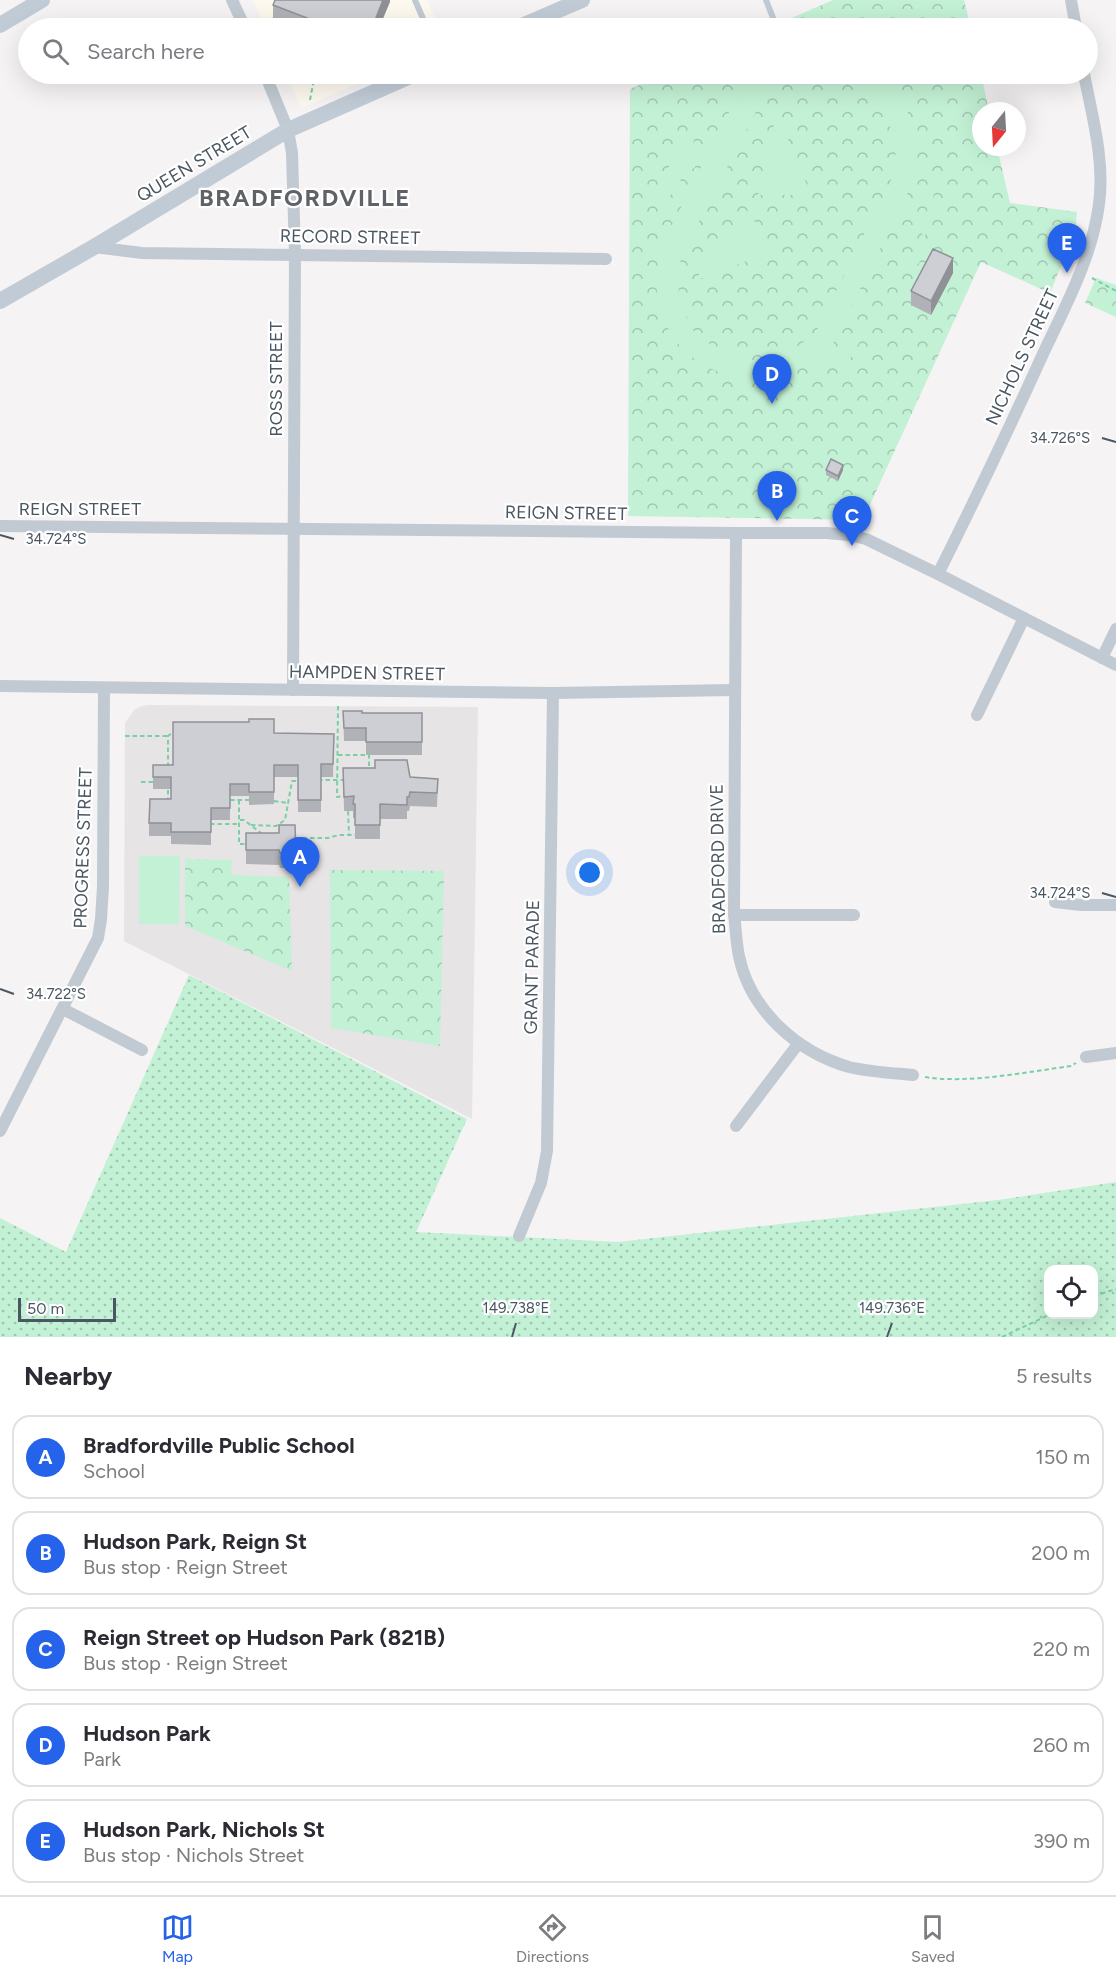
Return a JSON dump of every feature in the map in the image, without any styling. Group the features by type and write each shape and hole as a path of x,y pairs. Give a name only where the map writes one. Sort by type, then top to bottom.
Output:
{"street":[{"path":"0,25 42,0"},
{"path":"232,0 240,18"},
{"path":"540,18 582,0"},
{"path":"1071,0 1074,18"},
{"name":"ROSS STREET","path":"269,84 288,130 292,153 295,254 293,690"},
{"name":"QUEEN STREET","path":"0,301 288,130 392,84"},
{"name":"NICHOLS STREET","path":"939,574 998,453 1081,272 1093,237 1100,202 1100,171 1086,84"},
{"name":"RECORD STREET","path":"94,247 142,253 606,259"},
{"name":"REIGN STREET","path":"0,526 827,532 866,539 1116,665"},
{"name":"BRADFORD DRIVE","path":"736,533 734,915 739,956 750,987 762,1008 798,1044 824,1058 851,1067 913,1075"},
{"path":"977,715 1024,618"},
{"path":"1102,658 1116,629"},
{"name":"HAMPDEN STREET","path":"0,686 553,693 734,690"},
{"name":"PROGRESS STREET","path":"0,1131 98,938 101,919 104,687"},
{"name":"GRANT PARADE","path":"519,1236 542,1183 547,1151 553,693"},
{"path":"1055,902 1116,905"},
{"path":"734,915 854,915"},
{"path":"63,1009 142,1050"},
{"path":"736,1126 798,1044"},
{"path":"1086,1057 1116,1053"}],"lane":[{"path":"415,0 423,18"},
{"path":"766,0 773,18"}],"path":[{"path":"274,18 277,9"},
{"path":"310,100 313,84"},
{"path":"1081,272 1116,291"},
{"path":"338,706 337,797 343,796"},
{"path":"125,736 168,736 172,733 183,733"},
{"path":"168,736 168,773"},
{"path":"338,755 369,755 369,771"},
{"path":"315,780 348,780"},
{"path":"251,825 276,826 285,820 292,781 303,781"},
{"path":"141,782 159,782"},
{"path":"168,786 168,808"},
{"path":"230,800 249,800"},
{"path":"239,800 239,844 249,844 249,848"},
{"path":"274,801 288,803"},
{"path":"348,811 349,835"},
{"path":"240,820 244,820 267,838"},
{"path":"206,824 240,824"},
{"path":"287,838 328,838 355,835"},
{"path":"913,1075 943,1080 1018,1074 1071,1066 1086,1057"},
{"path":"1098,1295 1116,1289"},
{"path":"1002,1337 1044,1317"}],"shaded area":[{"path":"253,0 427,0 435,18 261,18"},
{"path":"290,84 357,84 301,108"},
{"path":"149,705 478,707 472,1119 124,941 125,723 134,710"}],"green space":[{"path":"833,0 964,0 968,18 792,18"},
{"path":"642,84 983,84 987,102 972,102 972,156 999,156 1010,203 1077,212 1075,232 1050,293 981,262 863,520 628,516 630,89"},
{"path":"747,84 786,84 762,100 692,235 678,267 679,301 694,332 722,353 755,361 789,353 816,332 896,170 895,145 883,111 867,93 850,84 888,84 909,114 915,144 915,160 907,195 820,370 805,363 774,376 753,378 723,373 690,356 670,333 663,318 658,300 657,282 658,265 663,249 736,98"},
{"path":"778,110 778,115 811,195 758,195 776,115 774,112"},
{"path":"693,125 694,127 695,169 670,158"},
{"path":"670,164 684,186 655,205 654,203 657,201"},
{"path":"934,169 941,171 919,264 916,263"},
{"path":"746,210 776,250 697,280 696,276"},
{"path":"1096,278 1116,285 1116,317 1085,303"},
{"path":"901,290 904,292 853,350 855,353 842,367 835,361 848,347 850,348"},
{"path":"139,856 180,856 179,924 139,924"},
{"path":"185,859 232,860 231,875 289,877 292,971 185,926"},
{"path":"330,870 444,871 440,1046 331,1028"},
{"path":"189,975 467,1119 416,1232 618,1242 998,1200 1116,1182 1116,1337 0,1337 0,1218 66,1252"}],"building":[{"path":"275,0 383,0 376,18 307,18 273,5"},
{"path":"933,249 953,258 931,301 911,291"},
{"path":"831,459 843,465 838,476 826,470"},
{"path":"343,711 422,713 422,742 366,742 366,728 344,728"},
{"path":"249,719 274,719 274,733 334,734 333,764 321,764 321,800 298,800 298,765 274,765 274,792 249,792 249,784 230,784 230,808 211,808 211,832 171,832 171,823 149,823 150,799 171,799 171,777 153,777 153,765 173,765 173,722 249,722"},
{"path":"375,760 407,760 410,777 438,779 437,793 410,792 407,805 380,804 380,825 355,825 354,796 344,797 343,768 375,768"},
{"path":"279,825 295,825 296,853 280,853 279,850 246,850 246,833 279,833"}],"place":[{"name":"Hudson Park, Nichols St","path":"1067,273"},
{"name":"Hudson Park","path":"772,404"},
{"name":"Hudson Park, Reign St","path":"777,521"},
{"name":"Reign Street op Hudson Park (821B)","path":"852,546"},
{"name":"Bradfordville Public School","path":"300,887"}],"district":[{"name":"BRADFORDVILLE","path":"305,198"}]}
